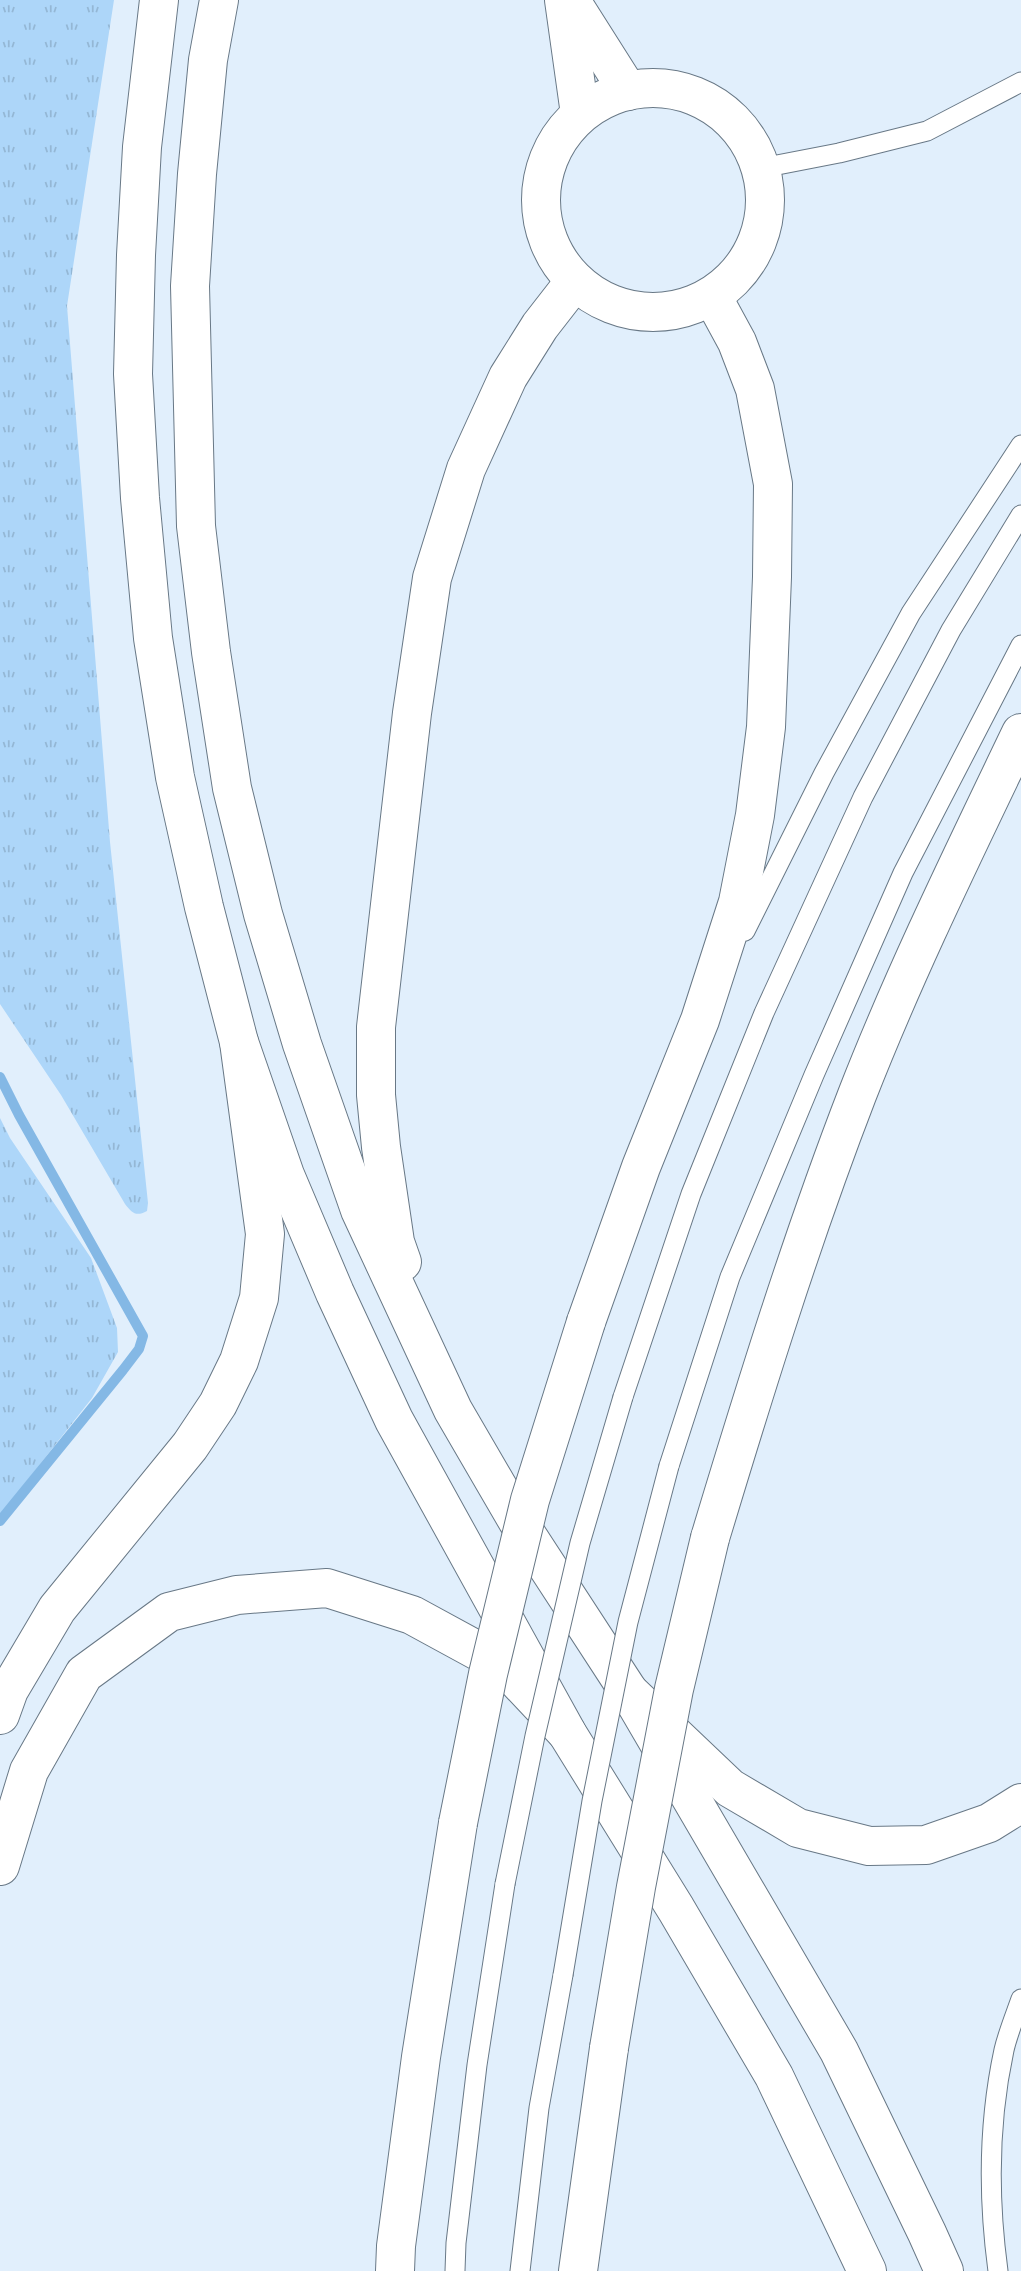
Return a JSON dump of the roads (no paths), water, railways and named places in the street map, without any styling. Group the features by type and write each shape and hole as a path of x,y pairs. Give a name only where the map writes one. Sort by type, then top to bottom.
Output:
{"main road":[{"path":"159,0 142,147 136,255 133,374 140,498 153,638 175,777 204,907 239,1042 285,1175 335,1293 394,1420 567,1733 676,1909 774,2076 867,2271"},
{"path":"219,0 208,60 190,286 196,526 211,652 232,788 263,914 302,1044 360,1210 453,1410 517,1520 629,1692 839,2051 928,2232 944,2271"},
{"path":"564,0 580,114"},
{"path":"570,0 628,91"},
{"path":"664,88 686,92 707,101 725,113 741,129 762,168 766,192 765,216 759,240 748,262 732,281 712,296 690,307 666,312 641,312 617,307 594,296 560,264 549,243 542,220 540,196 544,173 552,151 564,131 580,114 600,101 628,91 664,88"},
{"path":"453,1410 395,1242 376,1095 376,1027 412,713 432,578 466,469 508,377 540,326 575,281"},
{"path":"394,2263 421,2057 458,1823 488,1674 530,1500 586,1322 641,1167 700,1020 738,902 755,815 766,727 773,484 755,389 737,342 712,296"},
{"path":"578,2271 609,2048 636,1887 672,1702 710,1538 774,1327 858,1094 945,890 1021,733"},
{"path":"0,1715 9,1690 57,1609 190,1446 218,1404 239,1361 259,1298 265,1234 239,1042"},
{"path":"0,1866 29,1771 84,1674 169,1612 237,1595 327,1588 412,1615 502,1664 567,1733"},
{"path":"629,1692 730,1788 798,1829 869,1846 926,1845 989,1823 1021,1804"}],"lane":[{"path":"762,168 839,153 928,131 1021,82"},
{"path":"700,1020 824,773 911,613 1021,446"},
{"path":"455,2271 477,2065 505,1884 535,1736 580,1543 624,1397 691,1194 764,1013 863,797 951,630 1021,515"},
{"path":"520,2271 539,2108 592,1801 628,1622 669,1466 730,1278 814,1075 902,873 1021,645"},
{"path":"998,2271 991,2221 991,2136 1004,2049 1021,1999"}],"waterway":[{"path":"0,1077 143,1336 139,1349 123,1370 0,1521"}]}
